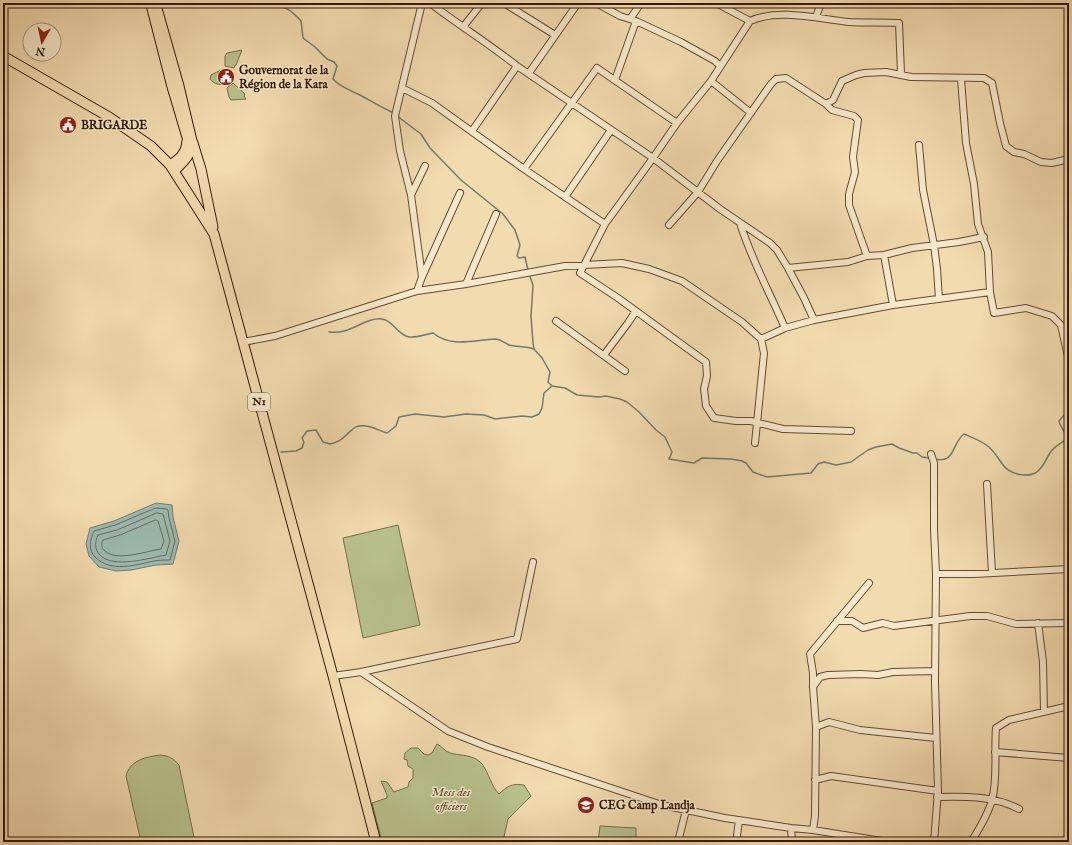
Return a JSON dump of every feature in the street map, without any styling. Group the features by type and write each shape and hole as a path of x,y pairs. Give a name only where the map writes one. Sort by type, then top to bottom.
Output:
{"highway":[{"name":"N1","path":"3,56 120,124 151,146 173,168 214,234 376,842"},
{"path":"193,143 201,168 214,234"}],"main road":[{"path":"150,3 193,143 192,151 187,159 173,168"},
{"path":"156,3 187,139 187,144 173,168"}],"street":[{"path":"422,3 396,114 400,151 411,195 422,277"},
{"path":"430,3 518,66 653,158 740,223 770,243 788,268 814,320"},
{"path":"463,27 482,3"},
{"path":"504,3 555,36"},
{"path":"529,73 578,3"},
{"path":"596,3 620,16 636,21 694,49 715,61 720,66"},
{"path":"630,19 641,3"},
{"path":"716,3 750,21"},
{"path":"816,17 821,3"},
{"path":"850,430 783,429 757,422 714,418 706,406 704,389 707,376 706,362 636,311 580,273 605,224 677,123 711,81 750,21 776,15 816,17 850,22 899,22 901,74"},
{"path":"615,80 636,21"},
{"path":"472,131 518,66"},
{"path":"524,169 597,68 677,123"},
{"path":"826,104 833,100 842,80 856,75 886,72 911,77 984,78 992,84 1006,146 1014,152 1024,154 1041,162 1052,163 1069,160"},
{"path":"669,225 698,192 717,161 771,84 776,79 781,77 786,78 826,104 832,110 854,116 858,120 854,157 855,172 849,194 849,205 867,256"},
{"path":"961,78 966,143 974,184 978,224 984,237 988,252 990,292 994,313 1026,308 1056,319 1061,325 1069,362"},
{"path":"711,81 751,113"},
{"path":"402,88 432,103 524,169 605,224"},
{"path":"565,197 612,130"},
{"path":"919,145 923,190 934,245 939,299"},
{"path":"411,195 425,166"},
{"path":"417,291 460,193"},
{"path":"466,284 496,214"},
{"path":"740,223 747,246 785,328"},
{"path":"788,268 848,262 867,256 884,255 912,248 984,237"},
{"path":"884,255 893,306"},
{"path":"243,342 275,336 417,291 466,284 565,266 622,263 649,269 682,281 730,314 762,339 764,353 755,443"},
{"path":"762,339 785,328 814,320 893,306 990,292"},
{"path":"604,355 636,311"},
{"path":"556,321 625,371"},
{"path":"931,454 934,463 936,574 935,671 938,794 934,842"},
{"path":"988,484 992,573"},
{"path":"333,676 361,672 517,639 533,562"},
{"path":"936,574 1069,569"},
{"path":"813,830 815,816 816,727 813,673 810,654 869,582"},
{"path":"837,622 852,621 863,628 884,623 894,626 970,616 987,616 1016,624 1069,623"},
{"path":"1038,623 1043,662 1044,712"},
{"path":"813,687 820,677 828,675 878,675 893,672 935,671"},
{"path":"361,672 448,731 495,750 662,805 739,820 813,830 847,839 888,842"},
{"path":"971,842 982,825 992,800 994,786 996,728 1009,720 1069,706"},
{"path":"816,727 829,722 860,730 936,738"},
{"path":"995,752 1069,758"},
{"path":"815,780 831,776 938,794 992,800 1003,802 1019,809"},
{"path":"678,842 686,810"},
{"path":"738,842 737,835 739,820"},
{"path":"791,828 792,842"}],"green space":[{"path":"242,50 234,68 225,66 225,56 227,53"},
{"path":"219,71 227,71 233,76 228,82 222,84 215,83 210,79 211,75"},
{"path":"233,83 245,94 244,96 246,99 231,100 227,88"},
{"path":"398,525 420,625 363,638 343,538"},
{"name":"Mess des officiers","path":"437,744 450,753 475,758 479,761 499,794 510,786 517,784 524,785 531,796 508,819 503,841 382,842 372,803 387,798 381,781 387,782 394,792 408,787 409,782 413,778 413,769 408,766 407,760 404,759 405,753 411,748 418,748 424,754 428,755 432,753"},
{"path":"160,755 171,758 179,765 195,842 141,842 126,776 131,766 139,760"},
{"path":"600,826 636,828 636,842 598,842"}],"water":[{"path":"156,503 172,505 173,517 179,541 173,564 116,571 99,567 89,556 86,544 90,528 114,521"}],"waterway":[{"path":"264,3 271,7 284,7 295,14 301,21 303,38 337,66 333,79 336,82 394,113"},
{"path":"397,115 421,134 430,148 461,180 503,214 515,230 520,245 517,256 519,258 525,257 528,270"},
{"path":"529,274 533,285 531,316 534,349 542,358 550,372 548,382 552,386"},
{"path":"329,332 344,331 376,319 382,319 386,320 405,336 409,337 433,333 440,338 455,342 495,339 501,340 509,345 534,349"},
{"path":"281,452 296,451 302,448 304,442 302,438 307,431 316,430 323,442 330,444 339,441 354,428 359,426 369,427 387,433 396,426 399,417 415,414 444,417 466,414 484,415 495,419 522,416 532,417 539,414 542,408 544,393 552,386 565,388 577,395 599,397 606,396 627,402 665,437 672,452 669,459 694,463 702,458 742,461 746,463 753,472 767,477 811,473 818,464 824,462 836,465 851,462 868,450 892,444 899,448 917,453 922,457 930,458"},
{"path":"934,459 941,460 950,456 960,438 964,434 989,447 1003,465 1011,472 1024,475 1033,474 1042,467 1053,449 1066,439 1059,421 1065,414 1069,413"}],"place":[{"name":"Gouvernorat de la Région de la Kara","path":"226,77"},
{"name":"BRIGARDE","path":"68,125"},
{"name":"CEG Camp Landja","path":"586,805"}]}
